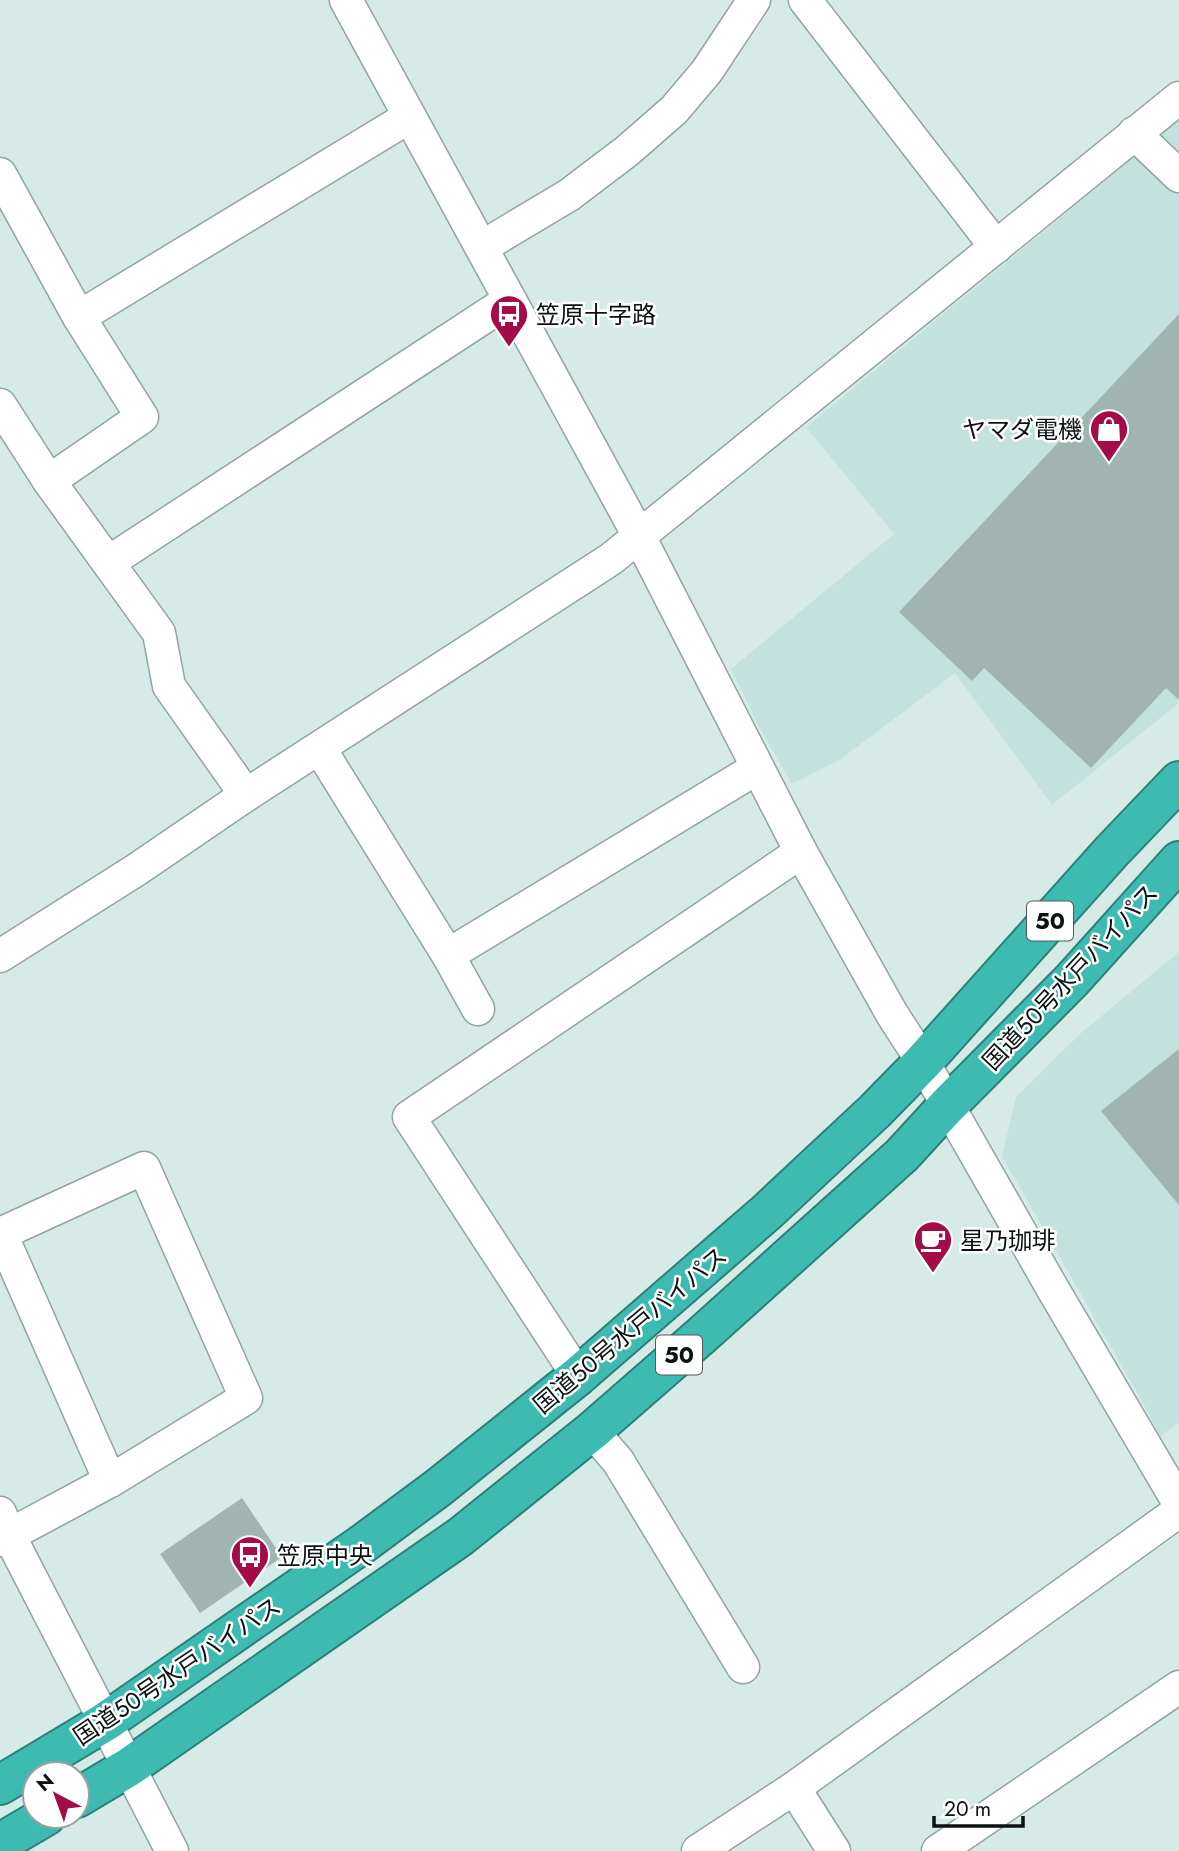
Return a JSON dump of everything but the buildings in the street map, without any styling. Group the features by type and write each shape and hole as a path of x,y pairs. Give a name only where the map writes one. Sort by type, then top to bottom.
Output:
{"highway":[{"name":"国道50号水戸バイパス","path":"0,1785 105,1722 361,1545 438,1488 578,1376 768,1211 875,1111 923,1062 1112,851 1179,781"},
{"name":"国道50号水戸バイパス","path":"91,1790 129,1768 460,1537 592,1431 902,1155 947,1105 1072,980 1179,862"},
{"path":"0,1843 22,1830"}],"street":[{"path":"346,0 639,536 801,852 892,1014 923,1062 1179,1503"},
{"path":"482,247 569,195 627,151 674,110 707,71 754,0"},
{"path":"804,0 996,247"},
{"path":"0,956 611,559 1179,98"},
{"path":"79,317 409,117"},
{"path":"1134,133 1179,176"},
{"path":"0,174 79,317 142,416 49,481"},
{"path":"109,562 510,300"},
{"path":"0,405 49,481 159,633 169,686 246,796"},
{"path":"320,749 448,955 478,1009"},
{"path":"448,955 757,768"},
{"path":"578,1376 409,1117 801,852"},
{"path":"110,1481 0,1234 144,1168 246,1398 110,1481 3,1529 172,1851"},
{"path":"592,1431 618,1461 743,1667"},
{"path":"698,1851 794,1788 1179,1511"},
{"path":"938,1851 1179,1687"},
{"path":"794,1788 834,1851"}],"shaded area":[{"path":"1179,120 1179,703 1052,805 955,673 841,759 792,784 759,727 731,669 894,534 806,427"},
{"path":"1179,952 1179,1422 1160,1437 1002,1156 1016,1097 1081,1033"}],"place":[{"name":"笠原十字路","path":"509,348"},
{"name":"ヤマダ電機","path":"1109,463"},
{"name":"星乃珈琲","path":"933,1274"},
{"name":"笠原中央","path":"250,1589"}]}
